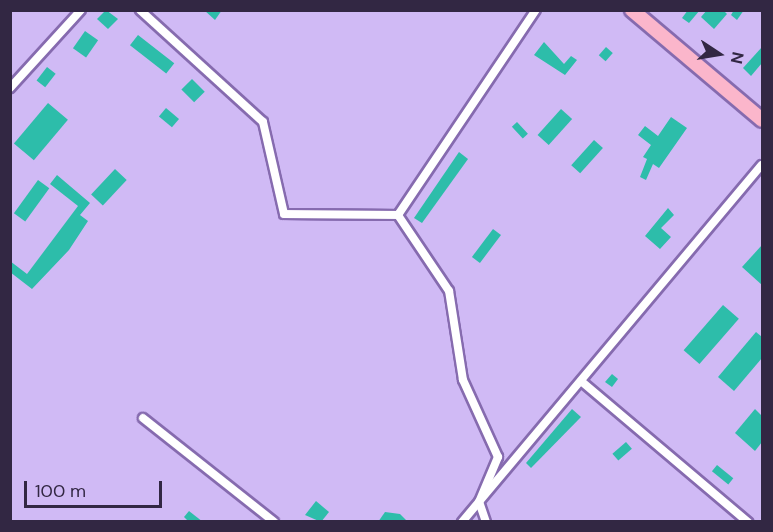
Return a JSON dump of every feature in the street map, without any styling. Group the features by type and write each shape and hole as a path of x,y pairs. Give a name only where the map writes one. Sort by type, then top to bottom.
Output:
{"main road":[{"path":"632,10 762,118"}],"street":[{"path":"10,88 81,10"},
{"path":"140,10 263,122 284,214 398,215"},
{"path":"398,215 536,10"},
{"path":"462,522 762,165"},
{"path":"398,215 449,291 463,380 498,457 478,502 486,522"},
{"path":"581,381 748,522"},
{"path":"143,418 274,522"}],"building":[{"path":"106,10 118,19 108,29 97,19"},
{"path":"204,10 222,10 215,20"},
{"path":"688,10 700,10 689,23 682,18"},
{"path":"707,10 723,10 727,14 714,29 701,17"},
{"path":"734,10 744,10 737,20 731,15"},
{"path":"85,31 98,40 86,57 73,48"},
{"path":"138,35 174,63 166,74 130,45"},
{"path":"544,42 564,64 571,56 577,60 565,75 534,55"},
{"path":"606,47 613,53 606,61 599,55"},
{"path":"762,47 762,63 751,76 743,68"},
{"path":"47,67 56,74 45,87 37,80"},
{"path":"192,79 205,92 194,102 181,90"},
{"path":"48,103 68,120 34,160 14,144"},
{"path":"166,108 179,119 172,127 159,116"},
{"path":"561,109 572,119 549,145 538,135"},
{"path":"671,117 687,128 659,168 653,164 646,180 640,177 647,159 643,157 651,145 638,135 645,126 658,136"},
{"path":"517,122 528,134 523,138 512,127"},
{"path":"594,140 603,148 580,173 571,165"},
{"path":"459,152 468,159 422,223 414,218"},
{"path":"115,169 127,180 103,206 91,195"},
{"path":"57,175 90,203 80,215 88,221 69,250 32,289 10,272 10,261 27,274 78,206 50,184"},
{"path":"38,180 49,188 25,221 14,213"},
{"path":"668,208 674,215 661,228 671,237 660,249 645,236"},
{"path":"493,229 501,235 480,263 472,257"},
{"path":"762,245 762,285 742,267"},
{"path":"723,305 739,319 699,364 684,350"},
{"path":"756,332 762,337 762,358 734,391 718,377"},
{"path":"612,374 618,379 612,387 605,382"},
{"path":"572,409 581,417 531,468 526,463"},
{"path":"755,409 762,416 762,442 755,451 735,433"},
{"path":"626,442 632,449 618,461 612,454"},
{"path":"717,465 733,478 728,484 712,471"},
{"path":"316,501 329,512 321,522 305,515"},
{"path":"189,511 203,522 189,522 184,517"},
{"path":"385,512 400,514 408,522 378,522"}]}
